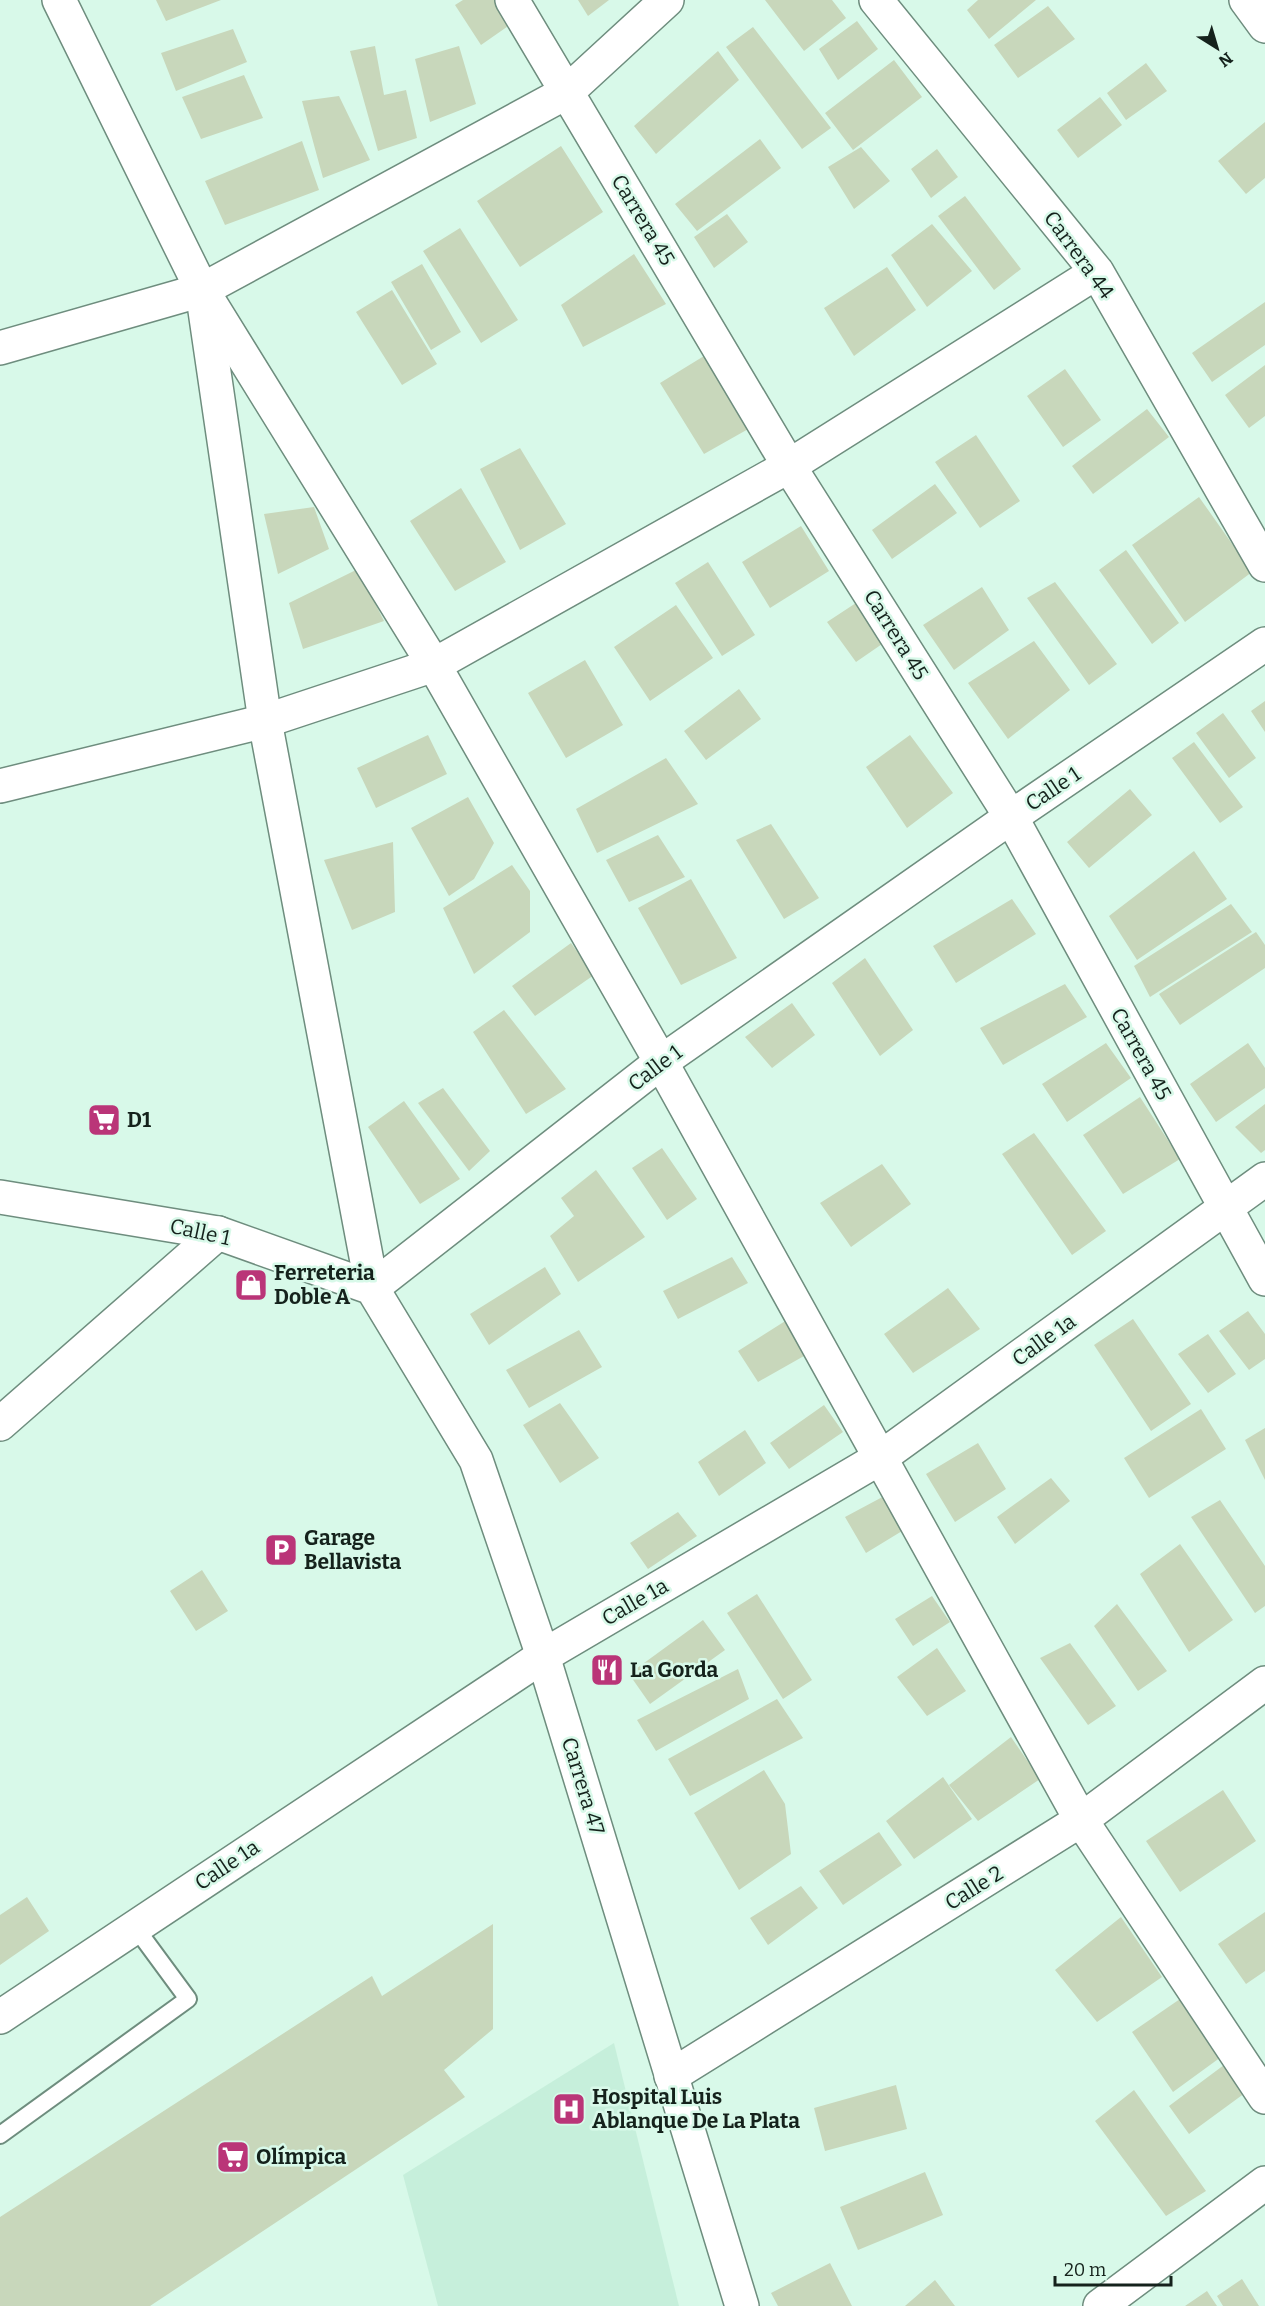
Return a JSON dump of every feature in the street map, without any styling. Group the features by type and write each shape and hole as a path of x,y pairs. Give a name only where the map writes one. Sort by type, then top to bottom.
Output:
{"street":[{"path":"59,0 202,290 434,665 661,1062 1081,1820 1265,2097"},
{"name":"Carrera 45","path":"512,0 789,466 1011,817 1265,1279"},
{"path":"0,348 202,290 567,92 667,0"},
{"name":"Carrera 44","path":"876,0 1097,272 1265,565"},
{"path":"1246,0 1265,26"},
{"path":"0,786 265,721 434,665 789,466 1097,272"},
{"path":"202,290 265,721 372,1288"},
{"name":"Calle 1","path":"0,1197 218,1233 372,1288 661,1062 1011,817 1265,644"},
{"name":"Calle 1a","path":"5,2004 135,1927 543,1656 880,1458 1265,1179"},
{"path":"0,1425 218,1233"},
{"name":"Carrera 47","path":"372,1288 476,1461 543,1656 742,2306"},
{"name":"Calle 2","path":"671,2076 1081,1820 1265,1683"},
{"path":"1100,2306 1265,2183"}],"lane":[{"path":"0,2135 188,1999 135,1927"}],"shaded area":[{"name":"Hospital Luis Ablanque De La Plata","path":"614,2043 679,2306 438,2306 403,2175"}],"building":[{"path":"156,0 221,0 166,21"},
{"path":"463,0 504,0 517,20 481,45 455,5"},
{"path":"578,0 609,0 588,16"},
{"path":"765,0 832,0 846,18 804,51"},
{"path":"978,0 1036,0 989,39 967,10"},
{"path":"1048,6 1075,39 1018,78 994,45"},
{"path":"857,21 878,49 838,80 819,49"},
{"path":"753,27 831,128 802,149 726,47"},
{"path":"233,29 247,62 176,91 161,53"},
{"path":"375,46 384,95 406,90 417,138 378,151 350,51"},
{"path":"459,46 476,104 430,122 415,59"},
{"path":"718,51 739,80 656,154 634,126"},
{"path":"894,60 922,97 853,150 825,113"},
{"path":"1146,63 1167,91 1126,120 1107,93"},
{"path":"244,75 263,118 201,139 182,97"},
{"path":"339,96 370,160 323,178 302,101"},
{"path":"1100,97 1122,125 1078,158 1057,130"},
{"path":"1265,122 1265,178 1246,194 1218,161"},
{"path":"760,139 781,168 697,231 675,204"},
{"path":"302,141 319,190 225,225 205,181"},
{"path":"561,146 603,212 520,267 477,201"},
{"path":"861,147 890,181 854,209 828,167"},
{"path":"937,149 958,177 931,198 911,169"},
{"path":"965,196 1021,269 994,290 938,216"},
{"path":"727,214 748,242 714,268 694,237"},
{"path":"932,224 972,271 927,307 891,255"},
{"path":"460,228 518,320 481,343 423,251"},
{"path":"634,254 666,304 583,347 561,305"},
{"path":"422,264 461,332 431,350 391,282"},
{"path":"887,267 916,310 854,356 824,308"},
{"path":"392,290 437,364 402,385 356,312"},
{"path":"1265,302 1265,345 1212,382 1192,353"},
{"path":"704,356 750,428 704,454 660,383"},
{"path":"1265,365 1265,416 1249,428 1225,395"},
{"path":"1065,369 1101,420 1063,447 1027,396"},
{"path":"1147,409 1169,437 1093,494 1072,466"},
{"path":"976,435 1020,501 980,528 935,462"},
{"path":"520,448 566,524 520,550 480,469"},
{"path":"935,484 957,513 892,559 872,530"},
{"path":"461,488 506,562 455,591 410,521"},
{"path":"1199,497 1252,572 1185,622 1132,545"},
{"path":"314,507 329,549 278,574 264,514"},
{"path":"801,526 829,571 770,608 742,562"},
{"path":"1126,550 1179,623 1152,644 1099,570"},
{"path":"708,562 755,635 722,656 675,583"},
{"path":"358,569 384,621 303,649 289,603"},
{"path":"1055,582 1117,664 1089,685 1027,598"},
{"path":"982,587 1009,630 954,670 923,625"},
{"path":"856,603 885,642 856,662 827,622"},
{"path":"676,605 713,658 650,701 614,647"},
{"path":"1034,641 1070,690 1008,739 968,683"},
{"path":"585,660 623,725 566,758 528,693"},
{"path":"739,689 761,719 706,760 684,731"},
{"path":"1265,701 1265,732 1251,711"},
{"path":"1223,713 1256,758 1229,778 1196,733"},
{"path":"428,735 447,774 376,808 357,768"},
{"path":"910,735 953,793 907,828 866,767"},
{"path":"1194,742 1243,807 1220,823 1172,758"},
{"path":"666,758 698,804 597,853 576,809"},
{"path":"1130,789 1152,815 1089,868 1067,842"},
{"path":"468,797 494,843 474,879 449,896 411,828"},
{"path":"771,824 819,898 784,919 736,840"},
{"path":"658,835 685,877 629,902 606,860"},
{"path":"393,842 395,912 352,930 324,860"},
{"path":"1194,851 1227,899 1137,960 1109,916"},
{"path":"512,865 530,891 530,932 474,974 443,908"},
{"path":"691,879 737,958 681,985 638,908"},
{"path":"1012,899 1036,934 956,983 933,946"},
{"path":"1231,904 1252,932 1150,997 1134,966"},
{"path":"1256,932 1265,945 1265,968 1180,1025 1159,994"},
{"path":"571,943 594,975 535,1016 512,986"},
{"path":"865,958 913,1030 880,1056 832,983"},
{"path":"1065,984 1087,1017 1003,1065 980,1028"},
{"path":"792,1003 815,1035 772,1068 745,1037"},
{"path":"504,1010 566,1089 526,1114 473,1032"},
{"path":"1106,1043 1131,1078 1067,1122 1042,1084"},
{"path":"1248,1043 1265,1068 1265,1088 1216,1122 1190,1084"},
{"path":"443,1088 490,1151 469,1171 418,1103"},
{"path":"1140,1097 1180,1159 1123,1194 1083,1135"},
{"path":"404,1101 460,1179 420,1204 368,1127"},
{"path":"1265,1104 1265,1150 1261,1153 1235,1127"},
{"path":"1034,1133 1106,1231 1072,1255 1002,1154"},
{"path":"662,1148 697,1199 667,1220 632,1168"},
{"path":"882,1164 911,1204 851,1247 820,1203"},
{"path":"596,1170 645,1237 578,1282 550,1236 574,1216 561,1198"},
{"path":"732,1257 748,1283 678,1319 663,1291"},
{"path":"545,1267 561,1294 489,1345 470,1314"},
{"path":"948,1288 980,1329 913,1373 884,1334"},
{"path":"1248,1311 1265,1334 1265,1359 1249,1370 1219,1331"},
{"path":"790,1318 811,1352 758,1382 738,1351"},
{"path":"1133,1319 1191,1404 1151,1431 1094,1345"},
{"path":"579,1330 602,1367 529,1408 506,1370"},
{"path":"1208,1334 1236,1374 1208,1393 1178,1354"},
{"path":"560,1403 599,1458 560,1483 523,1425"},
{"path":"824,1405 843,1432 789,1469 770,1443"},
{"path":"1201,1409 1226,1449 1149,1498 1124,1458"},
{"path":"1265,1428 1265,1480 1245,1440"},
{"path":"745,1430 766,1463 719,1496 698,1462"},
{"path":"978,1443 1006,1489 955,1522 926,1474"},
{"path":"1051,1478 1070,1501 1015,1544 997,1517"},
{"path":"888,1494 907,1528 866,1553 845,1517"},
{"path":"1220,1500 1265,1566 1265,1606 1255,1613 1191,1517"},
{"path":"678,1512 697,1536 648,1569 630,1543"},
{"path":"1180,1544 1233,1620 1189,1652 1140,1574"},
{"path":"202,1570 228,1611 196,1631 170,1591"},
{"path":"757,1594 812,1680 783,1699 727,1613"},
{"path":"932,1596 950,1622 913,1646 895,1619"},
{"path":"1117,1604 1167,1671 1138,1691 1094,1626"},
{"path":"703,1620 725,1650 650,1704 629,1674"},
{"path":"1070,1643 1116,1706 1088,1725 1040,1658"},
{"path":"937,1648 966,1691 927,1716 897,1677"},
{"path":"738,1669 749,1699 656,1751 637,1720"},
{"path":"777,1699 803,1738 690,1796 668,1759"},
{"path":"1011,1737 1040,1779 978,1821 949,1785"},
{"path":"764,1770 785,1804 791,1854 739,1890 694,1813"},
{"path":"943,1777 972,1819 914,1859 886,1821"},
{"path":"1223,1790 1256,1841 1180,1892 1146,1841"},
{"path":"879,1832 902,1865 843,1905 819,1871"},
{"path":"801,1886 818,1908 768,1945 750,1918"},
{"path":"27,1897 49,1931 0,1965 0,1915"},
{"path":"1265,1912 1265,1971 1246,1984 1218,1944"},
{"path":"1121,1917 1162,1977 1097,2022 1055,1970"},
{"name":"Olímpica","path":"493,1924 493,2029 444,2070 465,2097 150,2306 0,2306 0,2217 372,1976 382,1996"},
{"path":"1180,1999 1221,2057 1173,2092 1132,2032"},
{"path":"1224,2065 1245,2093 1189,2134 1169,2106"},
{"path":"896,2085 907,2129 825,2151 814,2108"},
{"path":"1134,2090 1206,2191 1166,2216 1095,2121"},
{"path":"925,2172 943,2215 858,2250 840,2207"},
{"path":"830,2263 852,2306 778,2306 771,2293"},
{"path":"1242,2279 1259,2306 1223,2306 1217,2296"},
{"path":"935,2280 955,2306 905,2306"},
{"path":"1207,2291 1217,2306 1185,2306"}],"place":[{"name":"D1","path":"104,1120"},
{"name":"Ferreteria Doble A","path":"251,1285"},
{"name":"Garage Bellavista","path":"281,1550"},
{"name":"La Gorda","path":"607,1670"},
{"name":"Hospital Luis Ablanque De La Plata","path":"569,2109"},
{"name":"Olímpica","path":"233,2157"}]}
